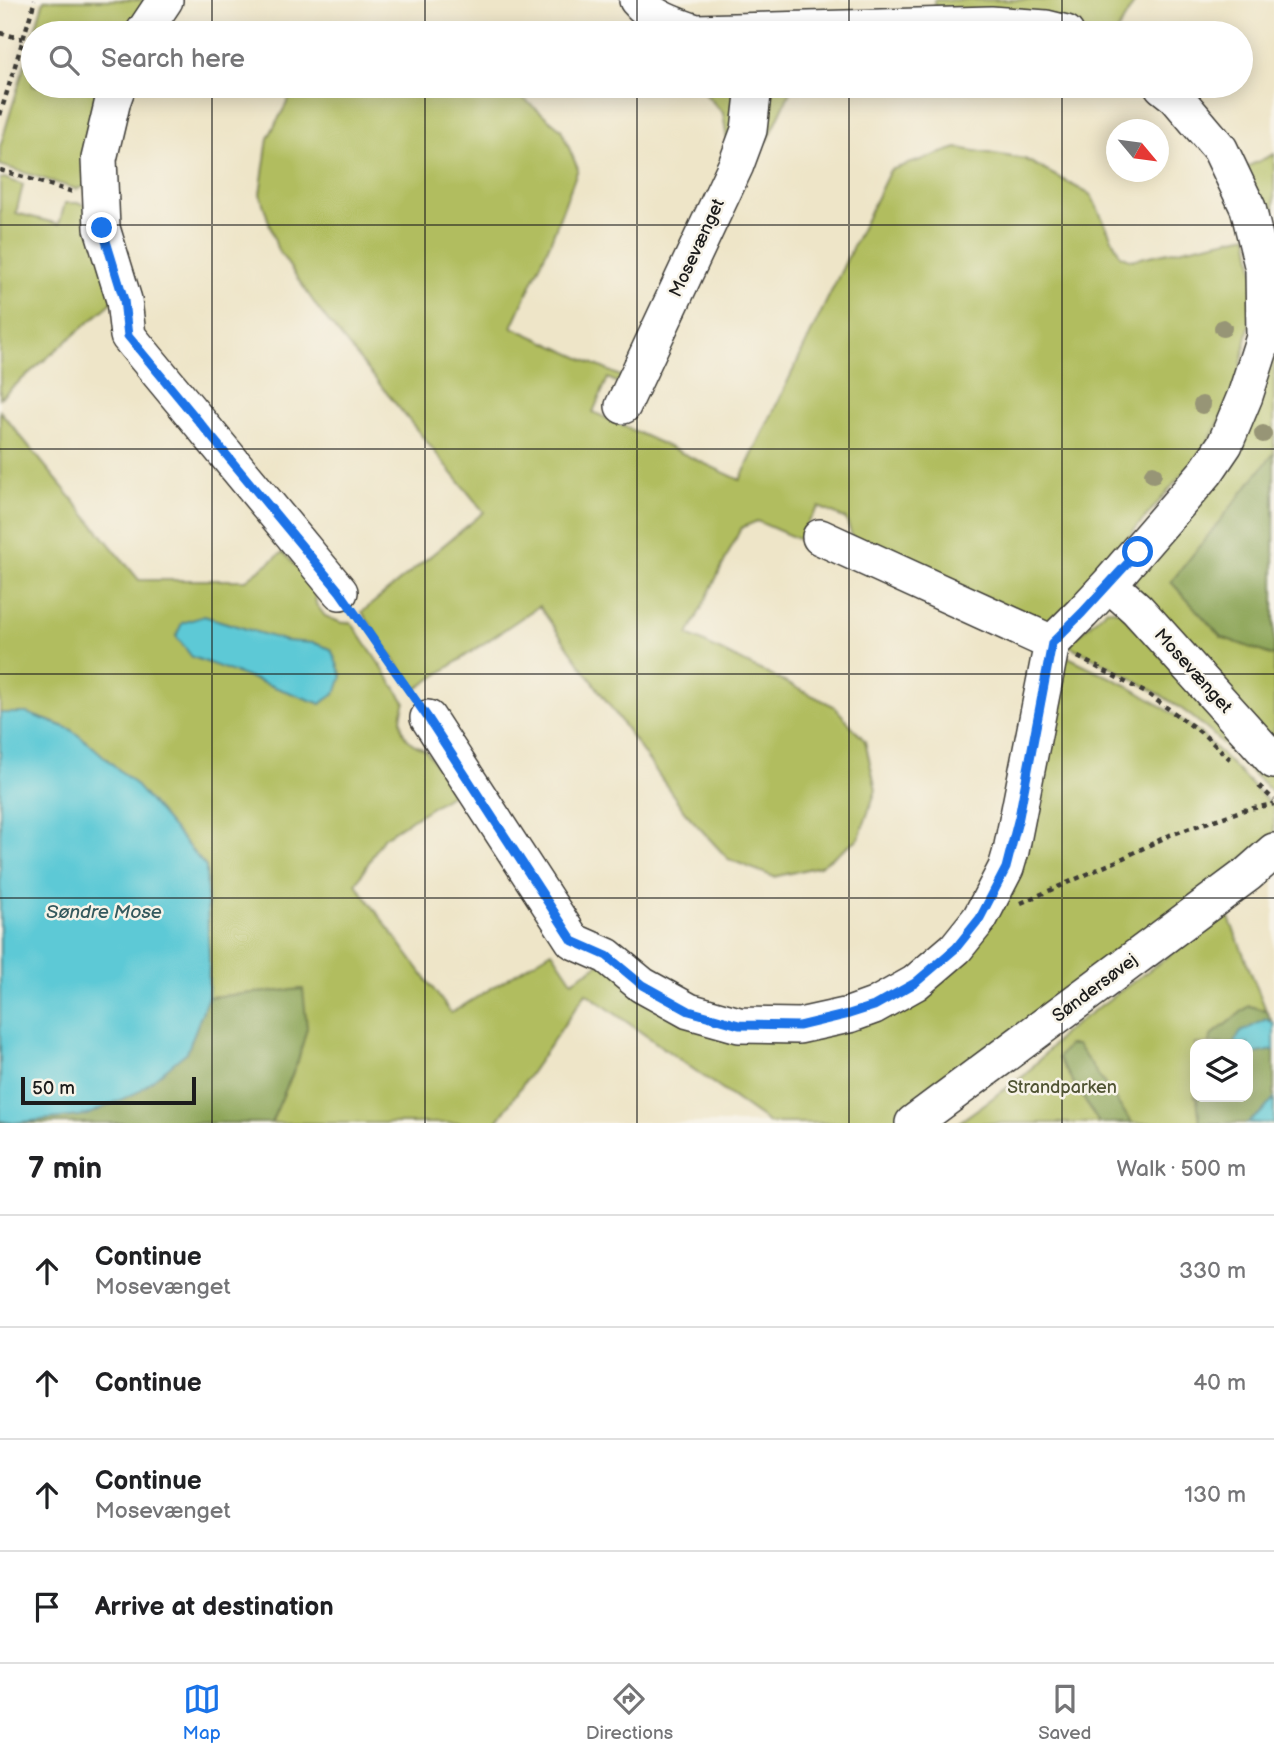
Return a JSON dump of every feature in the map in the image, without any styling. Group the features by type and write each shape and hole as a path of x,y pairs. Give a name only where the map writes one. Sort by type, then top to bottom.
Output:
{"street":[{"path":"151,21 165,0"},
{"path":"637,0 643,7 667,21"},
{"path":"114,98 99,159 102,228 124,300 128,336 340,592"},
{"name":"Mosevænget","path":"623,406 736,165 748,130 752,98"},
{"path":"428,718 573,941 607,956 642,985 689,1011 739,1025 799,1026 874,1006 915,983 956,948 980,918 1006,868 1012,851 1052,643 1109,584 1206,472 1225,444 1245,396 1264,337 1263,270 1248,208 1220,149 1177,98"},
{"path":"820,537 1052,643"},
{"name":"Mosevænget","path":"1109,584 1137,609 1264,771"},
{"name":"Søndersøvej","path":"913,1123 1248,874 1274,851"}],"path":[{"path":"29,21 35,0"},
{"path":"0,33 21,39"},
{"path":"0,115 21,47"},
{"path":"0,170 101,200"},
{"path":"340,592 428,718"},
{"path":"1052,643 1148,694 1203,734 1233,762"},
{"path":"980,918 999,913 1117,862 1170,835 1274,802 1264,771"}],"green space":[{"path":"44,0 156,0 141,21 38,21"},
{"path":"934,0 1136,0 1123,21 1051,21 935,12"},
{"path":"21,77 21,98 107,98 92,185 76,189 0,165 0,147"},
{"path":"290,98 523,98 561,129 578,169 550,243 512,327 627,379 624,386 608,378 593,412 740,480 890,170 957,148 1025,159 1091,195 1120,255 1131,260 1248,235 1257,288 1230,419 1050,628 854,542 846,519 819,507 807,523 800,540 757,521 741,528 688,635 834,706 865,741 876,790 859,838 820,866 774,877 728,859 685,812 539,606 415,690 362,612 484,512 319,310 277,248 260,194 268,138"},
{"path":"709,98 742,98 728,146 723,113"},
{"path":"764,98 787,98 768,140 760,137"},
{"path":"1274,154 1274,281 1244,168"},
{"path":"0,179 23,185 16,213 59,224 65,203 81,203 94,211 115,300 0,398"},
{"path":"1274,323 1274,453 1221,637 1274,656 1274,744 1137,590 1134,574"},
{"path":"0,411 139,580 246,580 283,552 314,586 316,604 325,616 342,623 351,622 405,702 401,718 404,734 412,743 426,751 452,794 383,838 356,884 451,1013 552,951 572,981 604,961 761,1034 957,962 1064,655 1126,685 1200,733 1274,807 1274,835 896,1123 769,1123 586,993 496,1123 271,1123 298,1061 303,989 208,997 206,867 91,745 69,730 48,721 26,715 0,713"},
{"path":"1274,453 1274,656 1221,637 1171,582"},
{"path":"1107,609 1119,611 1274,777 1274,794 1213,734 1176,705 1068,645"},
{"name":"Strandparken","path":"1227,913 1266,1010 1249,1006 1212,1035 1211,1039 1190,1039 1190,1102 1198,1102 1200,1123 1132,1123 1100,1078 1129,1123 958,1123 1026,1074 1066,1031"},
{"path":"303,989 307,1028 298,1061 271,1123 13,1123 187,1052 208,997"},
{"path":"1249,1006 1266,1010 1274,1025 1274,1123 1200,1123 1198,1102 1253,1102 1253,1039 1211,1039 1212,1035"},
{"path":"1068,1045 1077,1045 1132,1123 1099,1123 1058,1058"}],"water":[{"path":"204,616 286,641 314,643 331,649 342,676 337,691 321,704 192,657 176,636 182,623"},
{"name":"Søndre Mose","path":"0,713 27,713 70,729 135,784 206,867 208,997 187,1052 138,1092 87,1115 13,1123 0,1121"},
{"path":"1266,1019 1274,1023 1274,1050 1253,1054 1253,1039 1236,1039 1241,1032"},
{"path":"1274,1098 1274,1123 1247,1123 1263,1111"}],"route":[{"path":"102,228 124,300 128,336 340,592 428,718 573,941 607,956 642,985 689,1011 739,1025 799,1026 874,1006 915,983 956,948 980,918 1012,851 1052,643 1138,552"}]}
